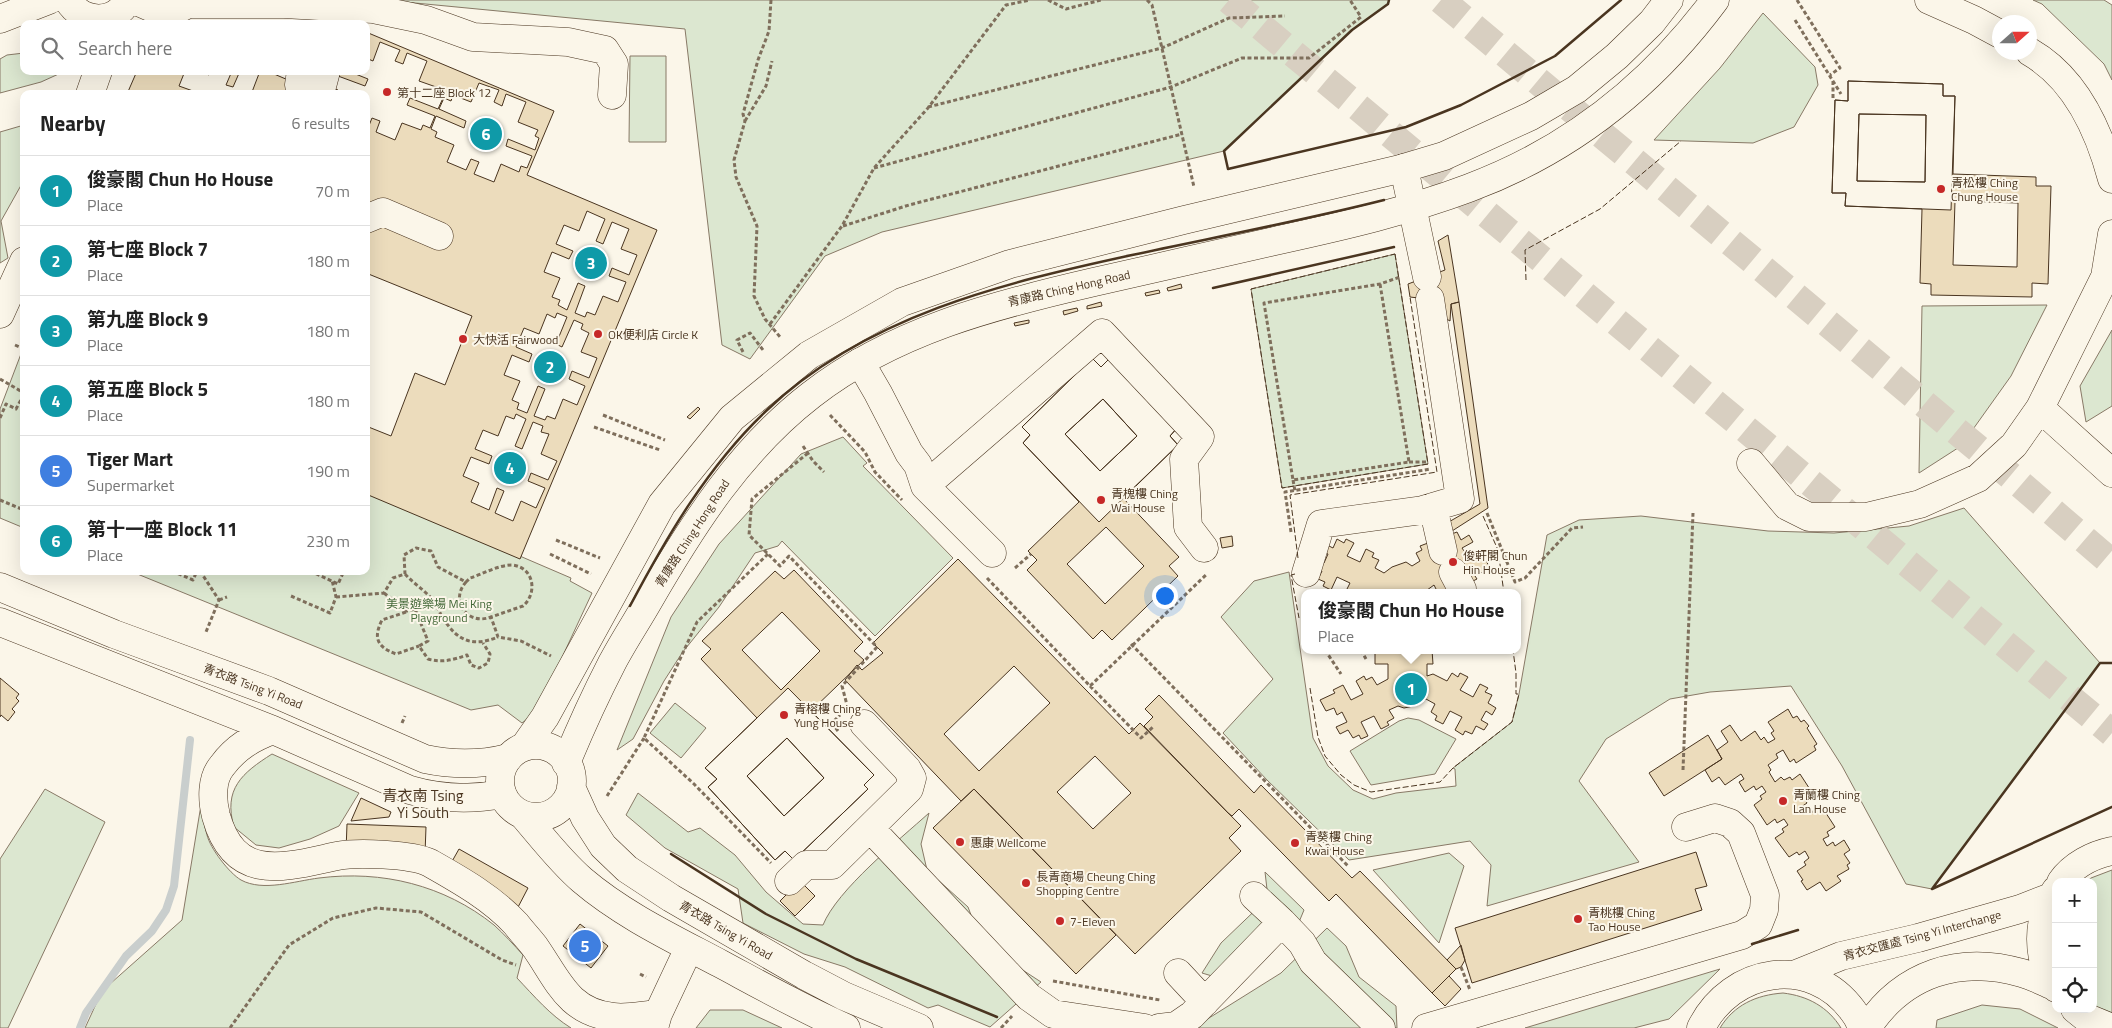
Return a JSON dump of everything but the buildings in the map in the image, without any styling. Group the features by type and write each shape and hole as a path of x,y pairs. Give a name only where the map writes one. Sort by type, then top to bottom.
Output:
{"main road":[{"path":"0,19 49,0"},
{"path":"68,0 74,9 82,15 97,20"},
{"path":"102,20 114,14 128,0"},
{"path":"134,0 159,11 173,12 186,20"},
{"path":"846,1028 821,1017 689,948 597,892 561,858 523,815 513,809 502,794 500,781 502,768 545,717 662,504 732,418 809,355 902,302 1010,264 1184,220 1404,168 1444,156 1530,116 1576,89 1617,56 1652,22 1669,0"},
{"name":"青康路 Ching Hong Road","path":"569,775 613,661 675,555 716,493 737,466 787,416 810,396 860,362 928,330 993,306 1346,225 1413,207 1470,188 1512,170 1561,144 1597,120 1631,93 1665,62 1716,0"},
{"path":"1929,0 1992,30"},
{"path":"173,12 188,4 284,4 373,9 426,20 473,37 568,42 605,50 614,64 612,95"},
{"path":"284,4 294,9 306,20"},
{"path":"355,20 373,9"},
{"path":"2037,56 2068,85 2087,113 2105,153 2112,179"},
{"path":"91,90 97,75"},
{"path":"306,83 319,75"},
{"path":"1306,573 1321,524 1432,507 1460,499 1420,284 1413,207 1404,168"},
{"path":"370,217 383,212 439,236"},
{"path":"1751,463 1787,506 1809,517 1866,517 1920,504 1978,478 2014,445 2040,408 2106,277 2112,234"},
{"path":"9,314 20,275"},
{"path":"925,486 1102,333 1200,437 1184,459 1188,527 1204,548"},
{"path":"860,362 909,453 918,465 925,486 992,553"},
{"path":"2040,408 2112,473"},
{"path":"1432,507 1453,571"},
{"name":"青衣路 Tsing Yi Road","path":"0,587 114,634 268,691 425,759 475,764 516,752"},
{"path":"0,622 274,730 376,774 393,784 428,796 465,799 502,794"},
{"path":"789,881 806,865 832,864 909,789 912,778 907,769 864,724"},
{"path":"274,730 256,736 240,746 218,770 214,785 213,799 221,831 230,846 243,858 259,865 277,867 294,866 339,855 380,854 427,862 476,890 497,906 534,946 570,998 588,1010 614,1017 656,1021 689,948"},
{"path":"516,752 543,746 560,755 569,775 568,798 556,811 540,817 523,815"},
{"name":"青衣路 Tsing Yi Road","path":"569,775 585,818 603,846 627,869 671,898 804,975 844,996 920,1028"},
{"path":"1426,1028 1742,935 1758,925 1764,910 1765,895 1741,833 1730,823 1716,818 1686,827"},
{"path":"870,828 1039,1005 1053,1014 1145,1028"},
{"name":"青衣交匯處 Tsing Yi Interchange","path":"2068,878 2084,861 2112,851"},
{"name":"青衣交匯處 Tsing Yi Interchange","path":"1794,975 1841,956 1926,936 2020,909 2052,892"},
{"path":"1254,896 1302,943 1313,962 1381,1028"},
{"name":"青衣交匯處 Tsing Yi Interchange","path":"2052,899 2044,916 2041,940 2042,952 2052,981"},
{"path":"1159,1028 1176,1026 1192,1015 1282,922"},
{"name":"青衣交匯處 Tsing Yi Interchange","path":"1867,1028 1877,1013 1893,996 1913,983 1934,973 1956,967 1980,965 2003,968 2024,973 2052,986"},
{"path":"1178,973 1205,1002"},
{"name":"青衣交匯處 Tsing Yi Interchange","path":"1701,1028 1716,1004 1729,992 1744,983 1760,977 1777,975 1794,975 1817,982 1837,994 1854,1011 1862,1028"},
{"path":"2080,1013 2112,1028"}],"path":[{"path":"744,121 743,114 758,60 769,31 771,0"},
{"path":"770,324 842,226 874,168 928,108 1006,5 1030,0"},
{"path":"1048,0 1066,9 1101,0"},
{"path":"1148,0 1152,5 1194,187"},
{"path":"874,168 1171,87 1242,58 1309,58 1361,17 1350,0"},
{"path":"1797,0 1840,68 1830,75"},
{"path":"928,108 1162,48 1229,18 1285,16"},
{"path":"1795,20 1841,94"},
{"path":"772,61 766,86 744,121 734,160 736,177 757,226 754,296 765,318 781,338"},
{"path":"1833,81 1833,98"},
{"path":"842,226 908,205 1182,134"},
{"path":"1401,268 1420,284"},
{"path":"1294,490 1264,303 1380,284 1398,277"},
{"path":"1380,284 1410,462"},
{"path":"742,352 737,340 750,334 763,350"},
{"path":"15,345 20,347"},
{"path":"0,379 20,392"},
{"path":"0,418 6,404 16,409 20,402"},
{"path":"603,415 665,440"},
{"path":"594,427 660,450"},
{"path":"803,446 812,461 824,472"},
{"path":"808,453 752,499 749,535 780,566 789,556 831,599"},
{"path":"1291,534 1285,492 1432,469 1429,462 1410,462 1293,480"},
{"path":"0,500 20,508"},
{"path":"1486,513 1514,582 1525,578 1572,528 1583,527"},
{"path":"1683,770 1693,513"},
{"path":"556,540 600,558"},
{"path":"466,582 438,567 430,551 416,548 404,555 405,574 432,598 443,619 459,636 467,641 483,643 498,637 521,641 552,656"},
{"path":"1090,686 1209,571 1204,548"},
{"path":"550,554 591,574"},
{"path":"607,796 644,738 697,622 768,554"},
{"path":"504,566 518,566 528,573 533,586 527,602 518,608 484,620 474,619 462,609 459,598 460,591 466,582 470,578 504,566"},
{"path":"384,593 393,578 405,574"},
{"path":"181,575 193,580 196,575"},
{"path":"202,575 219,600"},
{"path":"320,575 338,584 342,575"},
{"path":"291,596 330,613 336,596 332,580"},
{"path":"336,596 384,593 407,611"},
{"path":"206,632 219,600 227,597"},
{"path":"415,609 428,641 396,654 384,650 378,641 377,631 382,620 407,611 415,609"},
{"path":"491,617 498,637"},
{"path":"418,646 428,659 439,662 467,656 471,665 479,668 488,663 490,654 483,643"},
{"path":"1132,644 1348,866"},
{"path":"1328,654 1341,674"},
{"path":"1363,654 1366,659"},
{"path":"1080,676 1141,738 1153,727"},
{"path":"644,738 694,784 789,881"},
{"path":"230,1028 289,945 333,918 376,908 421,912 502,960 541,974 551,971"}],"green space":[{"path":"384,0 1389,0 1388,4 1352,30 1224,151 882,232 825,256 750,359 722,345 685,29"},
{"path":"2033,0 2104,0 2112,5 2112,80 2104,64 2042,4"},
{"path":"1763,13 1815,67 1818,85 1794,127 1753,143 1654,140 1720,68"},
{"path":"20,53 20,75 56,75 41,82 0,93 0,59 7,55"},
{"path":"630,56 666,56 666,142 629,142"},
{"path":"20,126 20,187 1,221 8,258 0,263 0,132"},
{"path":"1395,254 1428,464 1282,488 1251,289"},
{"path":"2047,305 2011,376 1961,446 1919,473 1922,306"},
{"path":"2112,330 2112,406 2086,422 2080,386"},
{"path":"20,356 20,526 0,518 0,409"},
{"path":"843,437 867,463 863,466 953,558 875,636 782,541 778,546 755,553 719,607 682,653 664,681 633,739 617,750 671,617 719,544 801,454"},
{"name":"美景遊樂場 Mei King Playground","path":"370,492 571,578 570,581 592,593 537,711 522,723 498,705 471,710 140,575 370,575"},
{"path":"1964,508 2100,663 1932,889 1906,884 1842,766 1791,686 1710,692 1670,699 1606,739 1579,781 1639,862 1487,906 1491,865 1470,841 1349,860 1267,780 1223,733 1273,679 1221,617 1254,581 1289,572 1313,738 1328,766 1353,790 1373,799 1396,793 1456,786 1455,769 1453,768 1512,722 1519,694 1547,535 1579,520 1641,516 1768,531 1834,533 1909,526"},
{"path":"675,703 706,728 681,758 650,733"},
{"path":"1408,718 1419,720 1456,739 1435,774 1371,785 1350,751 1399,721"},
{"path":"272,754 359,793 339,826 310,839 279,848 256,845 234,827 231,814 233,792 244,775"},
{"path":"45,789 105,822 8,1028 0,1028 0,859"},
{"path":"638,793 688,832 700,828 735,855 766,892 803,924 823,925 830,911 855,881 929,813 921,844 927,870 968,907 980,939 995,952 1041,982 990,1027 938,1005 928,1008 845,967 804,954 743,923 738,889 665,848 626,815"},
{"path":"201,805 209,840 226,866 241,880 259,885 279,885 343,876 389,879 433,890 475,911 494,925 523,955 517,978 549,1011 571,1028 85,1028 102,991 182,920"},
{"path":"1449,853 1464,866 1439,943 1373,870"},
{"path":"2112,870 2112,1014 2097,1008 2097,878 2091,878"},
{"path":"1265,872 1304,910 1299,922 1232,982 1202,973 1221,943 1268,898"},
{"path":"1327,928 1346,946 1359,977 1396,1006 1397,1028 1193,1028 1281,973"},
{"path":"1720,969 1669,1019 1634,1028 1525,1028"},
{"path":"1783,993 1801,997 1824,1008 1841,1028 1720,1028 1739,1007 1764,996"},
{"path":"1982,1005 2020,1009 2058,1028 1936,1028 1937,1020"},
{"path":"710,1010 743,1010 782,1028 696,1028"}],"waterway":[{"path":"80,1028 86,1013 126,956 152,931 166,910 174,886 190,740"}],"tunnel":[{"path":"1229,0 2112,733"},
{"path":"1441,0 2019,483 2112,563"}],"fence":[{"path":"1526,280 1525,250 1600,209 1681,141"},
{"path":"1395,254 1428,464 1282,488 1251,289 1395,254"},
{"path":"1298,558 1290,495 1437,472 1410,297"},
{"path":"1483,516 1498,550 1503,589"},
{"path":"1295,574 1291,575 1299,618"},
{"path":"1310,688 1318,737 1325,756 1341,775 1354,785 1371,792 1440,782 1453,768 1512,722 1519,694 1516,694 1514,654"}],"wall":[{"path":"1389,0 1388,4 1352,30 1224,151 1228,169 1406,127 1461,105 1555,56 1621,0"},
{"path":"630,606 674,528 707,478 725,455 766,411 805,378 847,350 891,327 938,308 1034,278 1384,200"},
{"path":"1213,288 1394,247"},
{"path":"2112,663 2100,663 1932,889 2112,807"},
{"path":"671,854 766,914 856,959 997,1017"},
{"path":"1752,944 1798,930"}],"place":[{"name":"第十二座 Block 12","path":"387,92"},
{"name":"第十一座 Block 11","path":"486,134"},
{"name":"青松樓 Ching Chung House","path":"1941,189"},
{"name":"第九座 Block 9","path":"591,263"},
{"name":"OK便利店 Circle K","path":"598,334"},
{"name":"大快活 Fairwood","path":"463,339"},
{"name":"第七座 Block 7","path":"550,367"},
{"name":"第五座 Block 5","path":"510,468"},
{"name":"青槐樓 Ching Wai House","path":"1101,500"},
{"name":"俊軒閣 Chun Hin House","path":"1453,562"},
{"name":"俊豪閣 Chun Ho House","path":"1411,689"},
{"name":"青榕樓 Ching Yung House","path":"784,715"},
{"name":"青蘭樓 Ching Lan House","path":"1783,801"},
{"name":"惠康 Wellcome","path":"960,842"},
{"name":"青葵樓 Ching Kwai House","path":"1295,843"},
{"name":"長青商場 Cheung Ching Shopping Centre","path":"1026,883"},
{"name":"青桃樓 Ching Tao House","path":"1578,919"},
{"name":"7-Eleven","path":"1060,921"},
{"name":"Tiger Mart","path":"585,946"}],"district":[{"name":"青衣南 Tsing Yi South","path":"423,804"}]}
